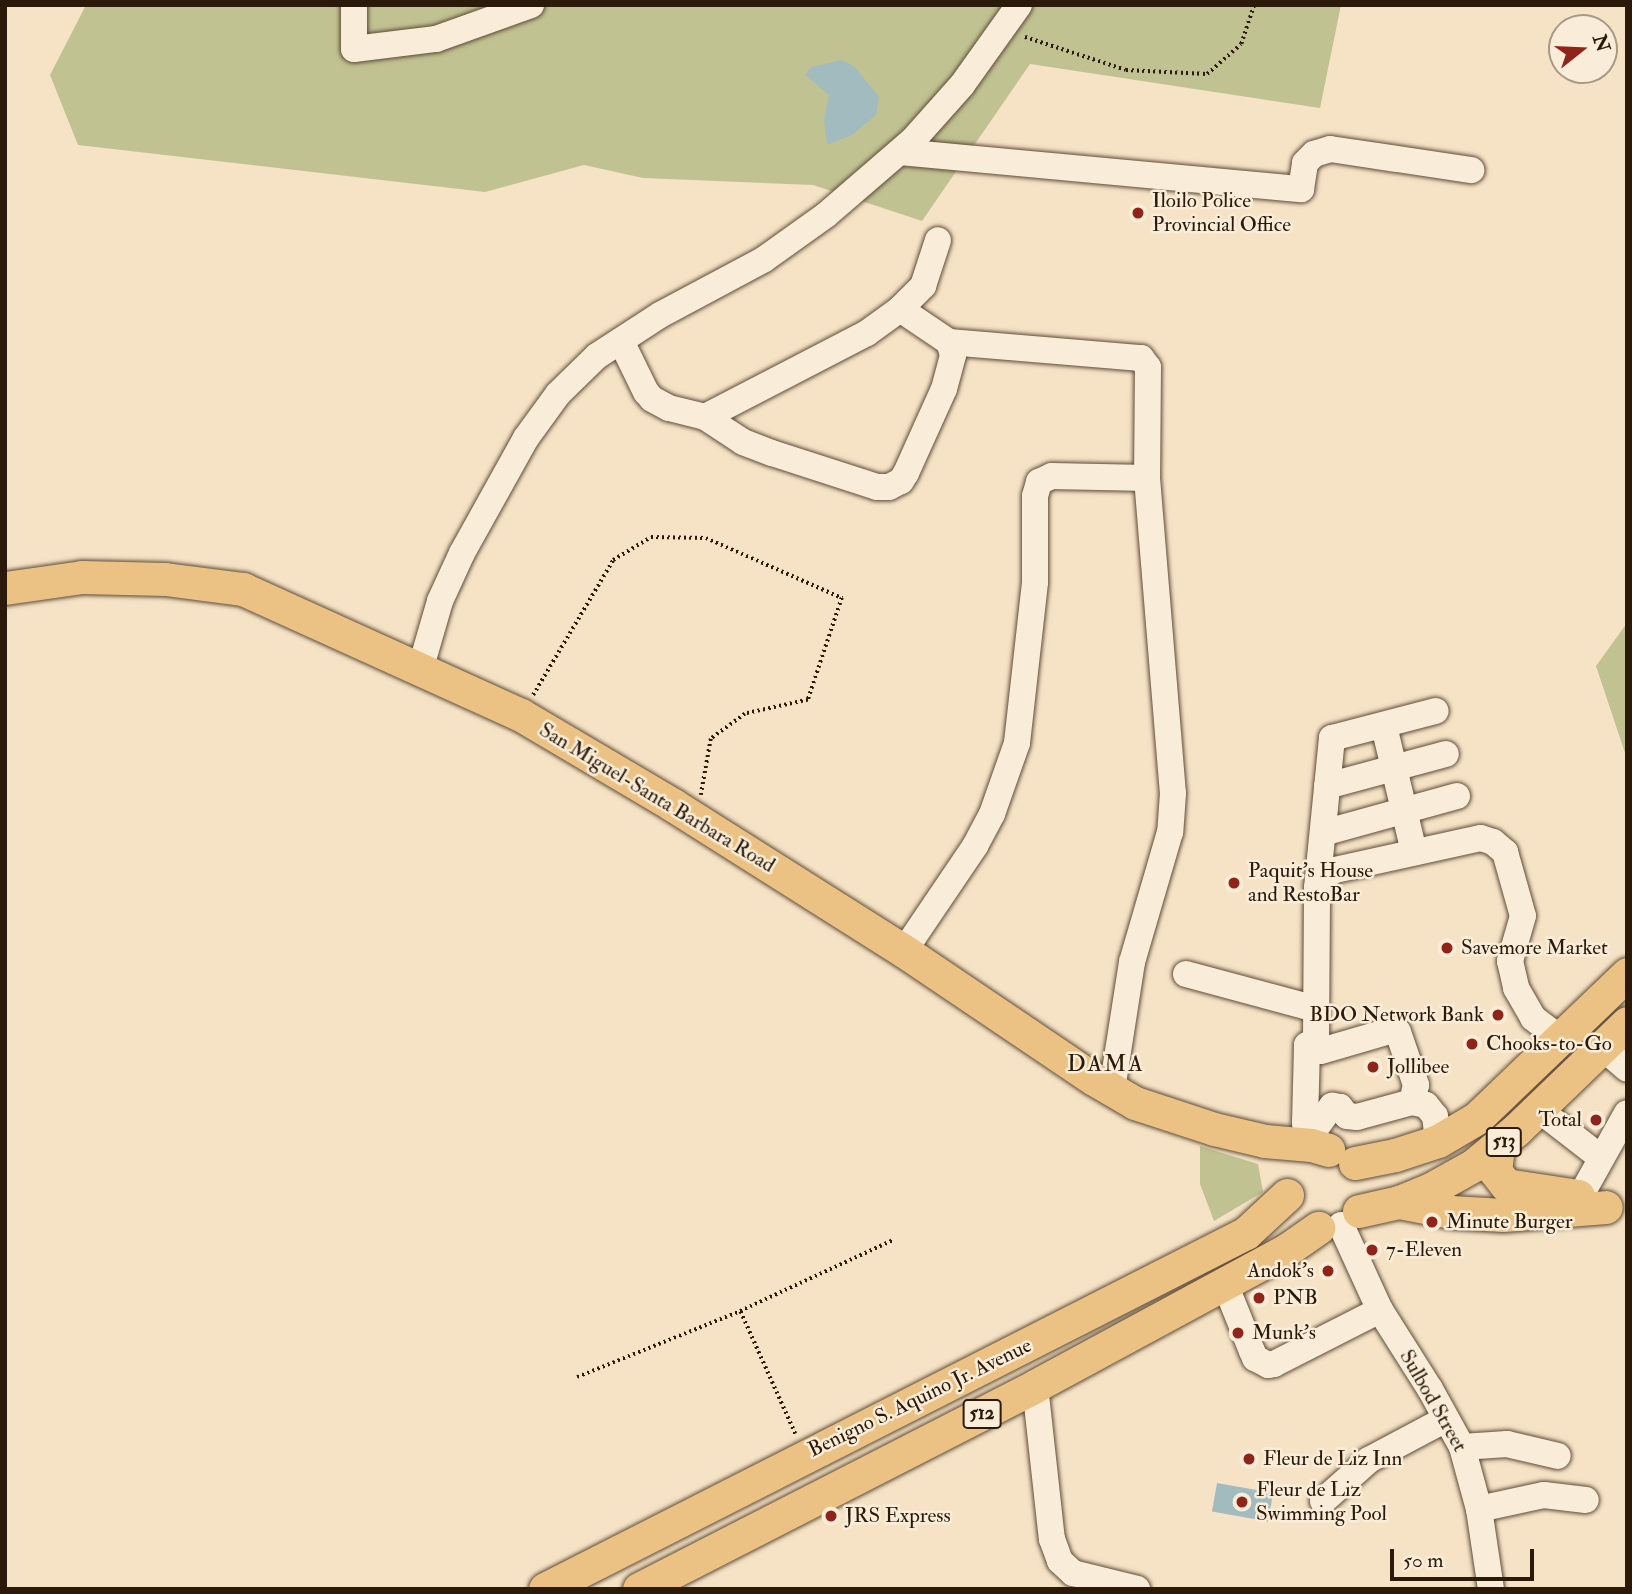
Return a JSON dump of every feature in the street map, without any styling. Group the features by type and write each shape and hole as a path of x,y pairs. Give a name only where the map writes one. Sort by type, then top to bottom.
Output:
{"main road":[{"name":"San Miguel-Santa Barbara Road","path":"5,588 82,578 165,579 243,589 521,715 673,806 904,951 1135,1103 1214,1129 1265,1141 1328,1146"},
{"name":"513","path":"1328,1146 1395,1155 1438,1141 1485,1112 1627,974"},
{"path":"1595,1003 1617,1033"},
{"name":"Benigno S. Aquino Jr. Avenue","path":"639,1589 1035,1386 1339,1221 1399,1202 1452,1178 1498,1147 1617,1033"},
{"path":"1265,1141 1298,1215 1339,1221 1365,1186 1328,1146"},
{"name":"512","path":"1287,1187 1303,1157 1328,1146"},
{"path":"1498,1147 1495,1171 1506,1185 1598,1206"},
{"name":"Benigno S. Aquino Jr. Avenue","path":"545,1589 1245,1233 1287,1187"},
{"path":"1399,1202 1451,1212 1503,1215 1598,1206"},
{"path":"919,1400 937,1437"}],"street":[{"path":"354,5 354,48 436,39 531,5"},
{"path":"419,670 440,601 497,486 526,438 558,394 597,356 660,315 763,260 825,215 900,152 957,90 1019,5"},
{"path":"900,152 1301,190 1305,163 1314,154 1330,149 1471,170"},
{"path":"705,417 867,333 900,309 923,286 938,240"},
{"path":"900,309 949,342 1141,358 1148,367 1146,478 1173,793 1170,832 1132,962 1112,1089"},
{"path":"621,341 652,399 669,408 705,417 743,442 772,453 877,486 889,487 901,481 906,473 944,389 953,355 949,342"},
{"path":"904,951 975,846 992,814 1017,743 1035,582 1035,496 1039,482 1052,477 1146,478"},
{"path":"1318,1046 1317,888 1332,738 1436,711"},
{"path":"1384,726 1413,852"},
{"path":"1326,786 1446,754"},
{"path":"1323,834 1457,796"},
{"path":"1317,888 1321,878 1335,870 1481,838 1493,842 1505,852 1523,916 1510,961 1511,973 1522,1003 1534,1018 1560,1038"},
{"path":"1186,974 1316,1009"},
{"path":"1328,1146 1305,1123 1307,1045 1318,1046 1393,1030 1398,1032 1416,1085 1412,1102"},
{"path":"1617,1033 1627,1069"},
{"path":"1328,1146 1332,1106 1340,1107 1347,1116 1357,1117 1412,1102 1426,1105 1434,1116 1438,1141"},
{"path":"1538,1109 1601,1157"},
{"path":"1598,1206 1601,1157 1627,1113"},
{"name":"Sulbod Street","path":"1339,1221 1380,1310 1462,1447 1479,1509 1491,1589"},
{"path":"1226,1283 1255,1358 1268,1365 1380,1310"},
{"path":"1035,1386 1052,1539 1060,1561 1073,1573 1138,1589"},
{"path":"1323,1502 1369,1460 1446,1419"},
{"path":"1462,1447 1507,1444 1558,1456"},
{"path":"1479,1509 1544,1495 1586,1500"}],"path":[{"path":"1003,29 1126,71 1207,74 1241,44 1254,5"},
{"path":"521,715 613,560 651,537 706,538 842,598 808,700 745,714 711,739 701,796 680,796 673,806"},
{"path":"577,1377 740,1311 893,1240"},
{"path":"740,1311 804,1455"}],"green space":[{"path":"86,5 1341,5 1320,108 1030,64 922,221 813,185 643,178 584,165 485,192 78,145 50,75"},
{"path":"1627,623 1627,759 1596,666"},
{"path":"1200,1146 1258,1164 1263,1192 1214,1221 1200,1184"}],"water":[{"path":"842,60 855,67 879,97 876,115 852,135 827,145 824,119 829,95 805,75 811,67"},
{"name":"Fleur de Liz Swimming Pool","path":"1217,1483 1273,1493 1268,1521 1212,1512"}],"place":[{"name":"Iloilo Police Provincial Office","path":"1138,213"},
{"name":"Paquit's House and RestoBar","path":"1234,883"},
{"name":"Savemore Market","path":"1447,948"},
{"name":"BDO Network Bank","path":"1498,1015"},
{"name":"Chooks-to-Go","path":"1472,1044"},
{"name":"Jollibee","path":"1373,1067"},
{"name":"Total","path":"1596,1120"},
{"name":"Minute Burger","path":"1432,1222"},
{"name":"7-Eleven","path":"1372,1250"},
{"name":"Andok's","path":"1328,1271"},
{"name":"PNB","path":"1259,1298"},
{"name":"Munk's","path":"1238,1333"},
{"name":"Fleur de Liz Inn","path":"1249,1459"},
{"name":"Fleur de Liz Swimming Pool","path":"1242,1502"},
{"name":"JRS Express","path":"831,1516"}],"district":[{"name":"DAMA","path":"1106,1064"}]}
